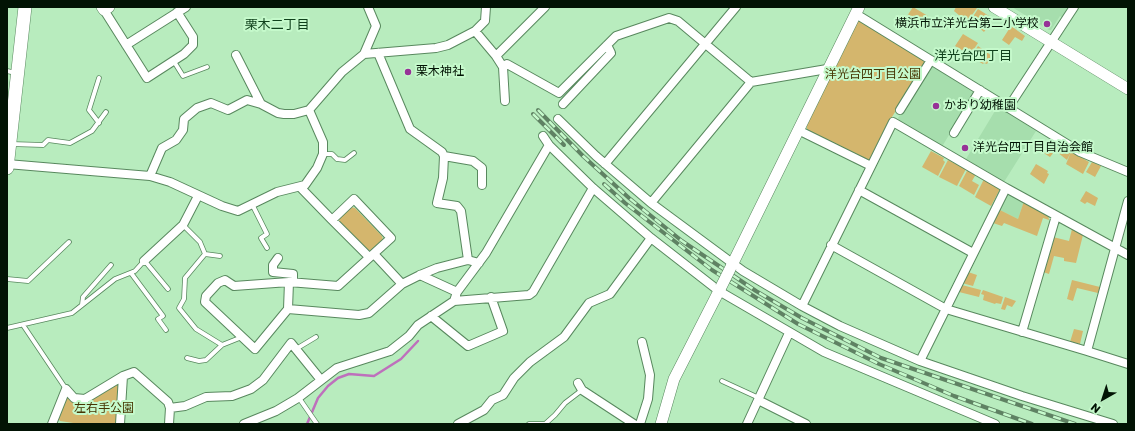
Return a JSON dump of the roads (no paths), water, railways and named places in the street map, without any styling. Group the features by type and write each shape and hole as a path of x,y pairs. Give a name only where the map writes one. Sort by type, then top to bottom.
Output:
{"main road":[{"path":"7,168 13,72 25,7"}],"street":[{"path":"126,45 186,7"},
{"path":"150,176 162,148 176,140 182,130 184,119 197,108 211,103 220,105 228,110 248,100 278,113 284,114 294,114 309,110 342,72 364,54 376,26 368,7"},
{"path":"364,54 436,48 448,45 475,32 485,21 486,7"},
{"path":"496,56 545,7"},
{"path":"605,164 736,7"},
{"path":"994,7 1050,43 1128,89"},
{"path":"1008,108 1074,7"},
{"path":"105,8 146,78 172,60 184,54 193,45 193,37 177,12"},
{"path":"660,424 674,380 857,10 931,60 1080,152 1128,172"},
{"path":"503,67 507,64 559,93 616,36 669,18 678,21 751,82"},
{"path":"475,32 496,56 503,67 505,101"},
{"path":"563,104 611,53 607,46"},
{"path":"378,53 410,128 442,152 444,156 443,178 437,202 457,206 461,211 468,260"},
{"path":"236,55 260,104"},
{"path":"900,110 931,60"},
{"path":"651,203 751,82 827,69"},
{"path":"525,75 534,88"},
{"path":"954,133 980,90"},
{"path":"8,154 150,176 170,182 198,196 238,212 277,192 305,185 311,178 323,154 322,142 309,110"},
{"path":"558,119 605,164 651,203 731,265 802,306 840,326 920,361 1022,396 1113,424"},
{"path":"802,306 893,122 1006,188 1128,255"},
{"path":"798,130 871,166"},
{"path":"543,136 593,188 651,238 720,289 790,333 824,352 995,424"},
{"path":"244,424 276,411 298,398 337,368 349,363 360,362 390,351 409,336 418,325 456,297 479,263 550,144"},
{"path":"444,156 473,161 482,168 482,185"},
{"path":"300,187 332,220 402,284"},
{"path":"420,275 456,297 529,295 533,292 593,188"},
{"path":"920,361 1006,188"},
{"path":"859,190 972,254"},
{"path":"144,261 183,225 198,196"},
{"path":"278,258 273,265 273,272 293,274 291,282 288,309 255,349 205,302 206,296 218,283 225,280 234,286 291,282 338,286 391,238 354,199 332,220"},
{"path":"1088,351 1128,201"},
{"path":"1022,332 1056,216"},
{"path":"458,424 484,410 492,400 504,395 514,378 530,362 564,337 589,303 610,294 651,238"},
{"path":"831,245 946,309 1128,364"},
{"path":"288,309 359,315 369,313 402,284 420,275 437,268 468,260 479,263"},
{"path":"430,316 468,346 503,331 491,297"},
{"path":"747,424 790,333"},
{"path":"640,424 648,399 650,375 642,342"},
{"path":"170,408 185,406 206,397 232,396 251,389 263,380 291,343 321,380"},
{"path":"52,424 66,389 74,398 85,399 123,376 134,372 168,402 170,408 169,424"},
{"path":"120,424 123,376"},
{"path":"580,387 634,424"},
{"path":"759,399 806,424"}],"lane":[{"path":"172,60 183,76 207,67"},
{"path":"99,78 89,110 99,123"},
{"path":"8,154 43,145 48,140 70,143 92,131 106,112"},
{"path":"323,154 332,154 337,159 345,160 354,153"},
{"path":"252,204 267,234 261,238 267,248"},
{"path":"183,225 200,242 205,254"},
{"path":"7,279 28,280 69,242"},
{"path":"205,254 220,256"},
{"path":"205,254 185,278 184,299 178,308 196,329 222,345"},
{"path":"7,328 72,313 115,279 131,274 144,261 168,289"},
{"path":"82,305 83,297 111,265"},
{"path":"131,274 163,316 158,319 166,330"},
{"path":"23,325 66,389"},
{"path":"187,358 199,361 206,360 222,345 242,337"},
{"path":"296,349 316,337"},
{"path":"722,381 759,399"},
{"path":"529,424 545,424 580,387"},
{"path":"298,398 316,423"}],"waterway":[{"path":"307,424 318,398 328,386 338,378 349,374 374,376 401,359 418,341"}],"railway":[{"path":"538,110 583,156 629,198 682,241 756,291 802,318 881,358 1075,424"},
{"path":"533,114 564,145"},
{"path":"604,184 625,203 712,270 798,324 879,364 954,396 1032,424"}],"place":[{"name":"横浜市立洋光台第二小学校","path":"1047,24"},
{"name":"栗木神社","path":"408,72"},
{"name":"かおり幼稚園","path":"936,106"},
{"name":"洋光台四丁目自治会館","path":"965,148"}],"district":[{"name":"栗木二丁目","path":"277,26"},
{"name":"洋光台四丁目","path":"973,57"}],"park label":[{"name":"洋光台四丁目公園","path":"873,75"},
{"name":"左右手公園","path":"104,409"}]}
